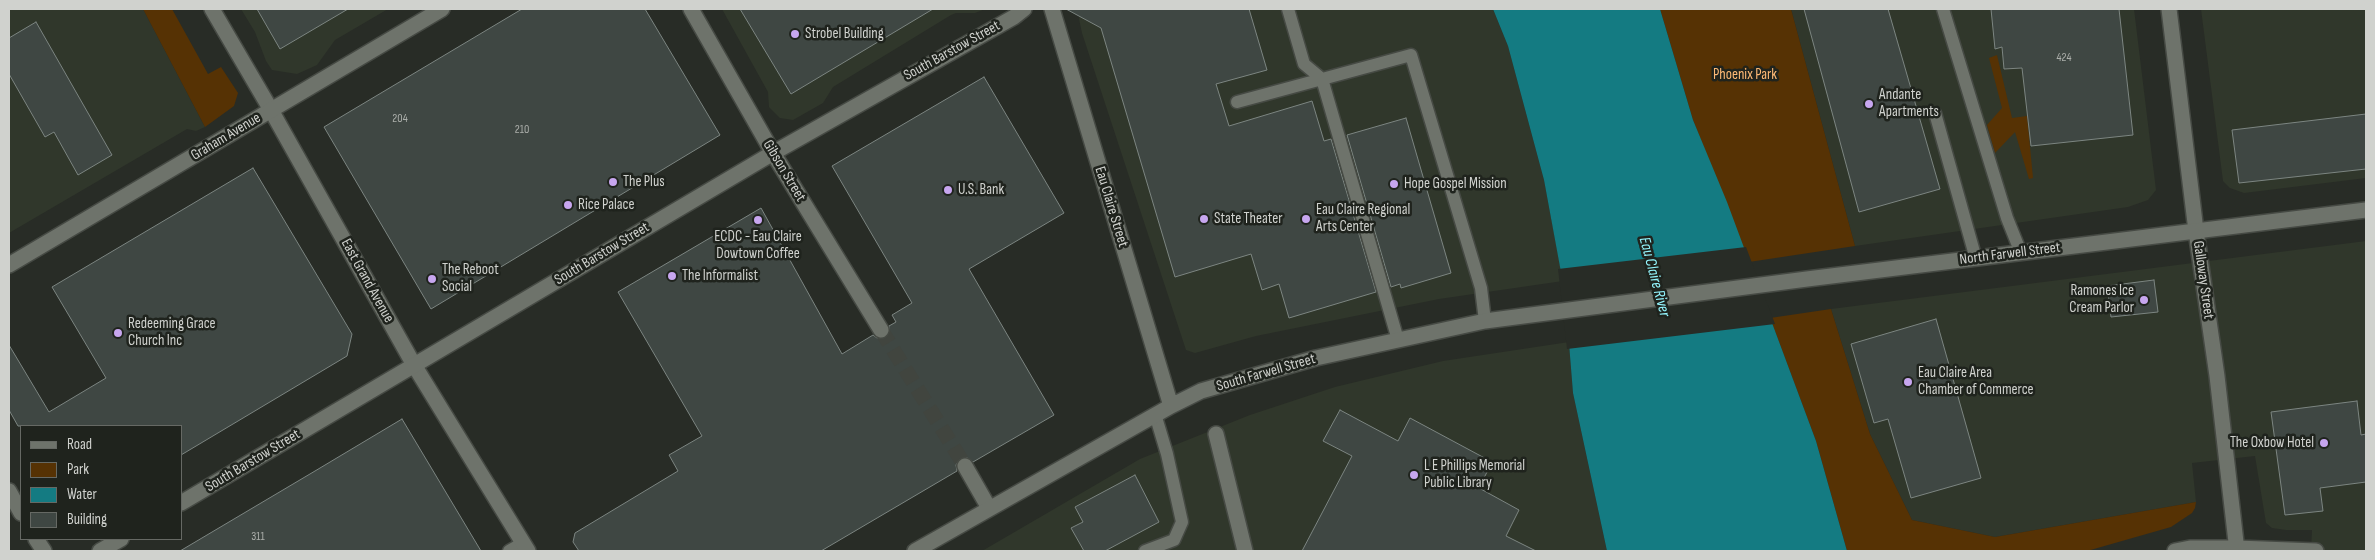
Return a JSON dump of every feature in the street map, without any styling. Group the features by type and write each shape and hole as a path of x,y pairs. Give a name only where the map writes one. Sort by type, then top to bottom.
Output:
{"street":[{"name":"East Grand Avenue","path":"212,9 414,365 525,547"},
{"name":"Graham Avenue","path":"9,265 442,9"},
{"name":"Gibson Street","path":"691,9 773,152 881,330"},
{"name":"South Barstow Street","path":"182,502 773,152 1024,9"},
{"name":"Eau Claire Street","path":"1052,9 1170,406"},
{"name":"Galloway Street","path":"2169,9 2196,231 2217,376 2237,550"},
{"name":"North Farwell Street","path":"1654,299 2366,210"},
{"name":"South Farwell Street","path":"915,551 1155,414 1201,391 1306,361 1485,321 1654,299"},
{"path":"1216,434 1246,551"},
{"path":"966,466 989,508"},
{"path":"9,491 20,511"},
{"path":"37,540 44,551"},
{"path":"100,551 119,540"},
{"path":"2175,551 2190,548 2316,551"}],"lane":[{"path":"1288,9 1304,64 1322,79 1398,340"},
{"path":"1943,9 2007,218 2021,253"},
{"path":"1237,102 1411,55 1481,288 1485,321"},
{"path":"1935,113 1976,259"},
{"path":"1148,551 1174,540 1182,522 1167,454 1155,414"},
{"path":"510,551 525,547"}],"shaded area":[{"path":"9,9 143,9 205,127 196,131 187,129 9,233"},
{"path":"241,9 388,9 335,40 317,65 297,74 272,70 266,61 255,32"},
{"path":"722,9 985,9 975,13 956,13 951,15 833,87 823,103 793,120 780,118 769,107 768,92"},
{"path":"1081,9 1493,9 1508,46 1544,180 1563,281 1439,299 1256,336 1195,353 1186,350 1082,33 1079,19"},
{"path":"1791,9 2134,9 2156,190 2148,200 2128,207 1855,246"},
{"path":"2201,9 2366,9 2366,178 2244,193 2230,188 2223,181"},
{"path":"2366,241 2366,551 2311,551 2312,530 2272,528 2266,523 2255,456 2192,463 2196,502 1995,537 1912,520 1870,434 1831,309"},
{"path":"1569,342 1573,393 1607,551 982,551 1140,459 1250,415 1335,387 1443,361"}],"green space":[{"path":"143,9 172,9 208,74 221,67 238,93 234,106 205,127"},
{"name":"Phoenix Park","path":"1660,9 1791,9 1855,246 1749,262 1693,120"},
{"path":"1997,55 2012,118 2027,116 2033,178 2029,179 2015,132 1995,153 1987,125 2002,108 1989,58"},
{"path":"1831,309 1870,434 1912,520 1995,537 2196,502 2195,508 2192,513 2171,527 2087,551 1847,551 1816,441 1770,318"}],"water":[{"name":"Eau Claire River","path":"1493,9 1660,9 1693,120 1727,202 1816,441 1847,551 1607,551 1573,393 1565,294 1544,180 1508,46"}],"pier":[{"path":"1746,247 1775,324 1567,349 1558,269"}],"building":[{"path":"257,9 348,9 280,49"},
{"path":"522,9 645,9 720,135 431,309 324,127"},
{"name":"Strobel Building","path":"740,9 933,9 791,94"},
{"path":"1066,9 1249,9 1267,70 1216,84 1229,126 1312,101 1324,141 1331,139 1376,292 1289,318 1279,284 1262,290 1251,254 1175,277 1101,28"},
{"name":"Andante Apartments","path":"1804,9 1888,9 1940,189 1859,212"},
{"path":"1991,9 2119,9 2133,135 2031,146 2022,68 2004,69 2002,47 1995,49"},
{"path":"36,22 112,155 78,175 54,132 45,137 9,74 9,38"},
{"path":"984,77 1064,213 969,269 1054,415 973,462 966,457 960,458 956,465 957,471 821,551 579,551 573,542 575,533 678,471 669,455 702,436 618,292 761,208 842,354 873,335 877,338 885,338 889,334 889,326 896,322 892,315 912,303 832,166"},
{"path":"2366,114 2366,169 2239,183 2232,130"},
{"name":"Hope Gospel Mission","path":"1406,118 1451,273 1401,288 1400,284 1391,287 1347,135"},
{"path":"253,168 352,334 347,356 182,454 182,425 18,426 9,410 9,345 49,412 106,378 52,287"},
{"path":"2154,280 2158,312 2111,317 2107,286"},
{"name":"Eau Claire Area Chamber of Commerce","path":"1936,319 1981,478 1911,498 1888,419 1874,423 1851,344"},
{"path":"2357,401 2361,435 2366,434 2366,482 2320,488 2323,511 2285,515 2271,412"},
{"name":"L E Phillips Memorial Public Library","path":"1340,410 1398,441 1410,418 1492,462 1479,488 1519,510 1506,536 1536,551 1302,551 1352,456 1323,441"},
{"path":"402,419 481,551 180,551 315,471"},
{"path":"1135,475 1159,522 1105,551 1084,551 1071,528 1083,522 1075,507"}],"tunnel":[{"path":"881,330 965,466"}],"place":[{"name":"Strobel Building","path":"795,34"},
{"name":"Andante Apartments","path":"1869,104"},
{"name":"The Plus","path":"613,182"},
{"name":"Hope Gospel Mission","path":"1394,184"},
{"name":"U.S. Bank","path":"948,190"},
{"name":"Rice Palace","path":"568,205"},
{"name":"State Theater","path":"1204,219"},
{"name":"Eau Claire Regional Arts Center","path":"1306,219"},
{"name":"ECDC - Eau Claire Dowtown Coffee","path":"758,220"},
{"name":"The Informalist","path":"672,276"},
{"name":"The Reboot Social","path":"432,279"},
{"name":"Ramones Ice Cream Parlor","path":"2144,300"},
{"name":"Redeeming Grace Church Inc","path":"118,333"},
{"name":"Eau Claire Area Chamber of Commerce","path":"1908,382"},
{"name":"The Oxbow Hotel","path":"2324,443"},
{"name":"L E Phillips Memorial Public Library","path":"1414,475"}]}
